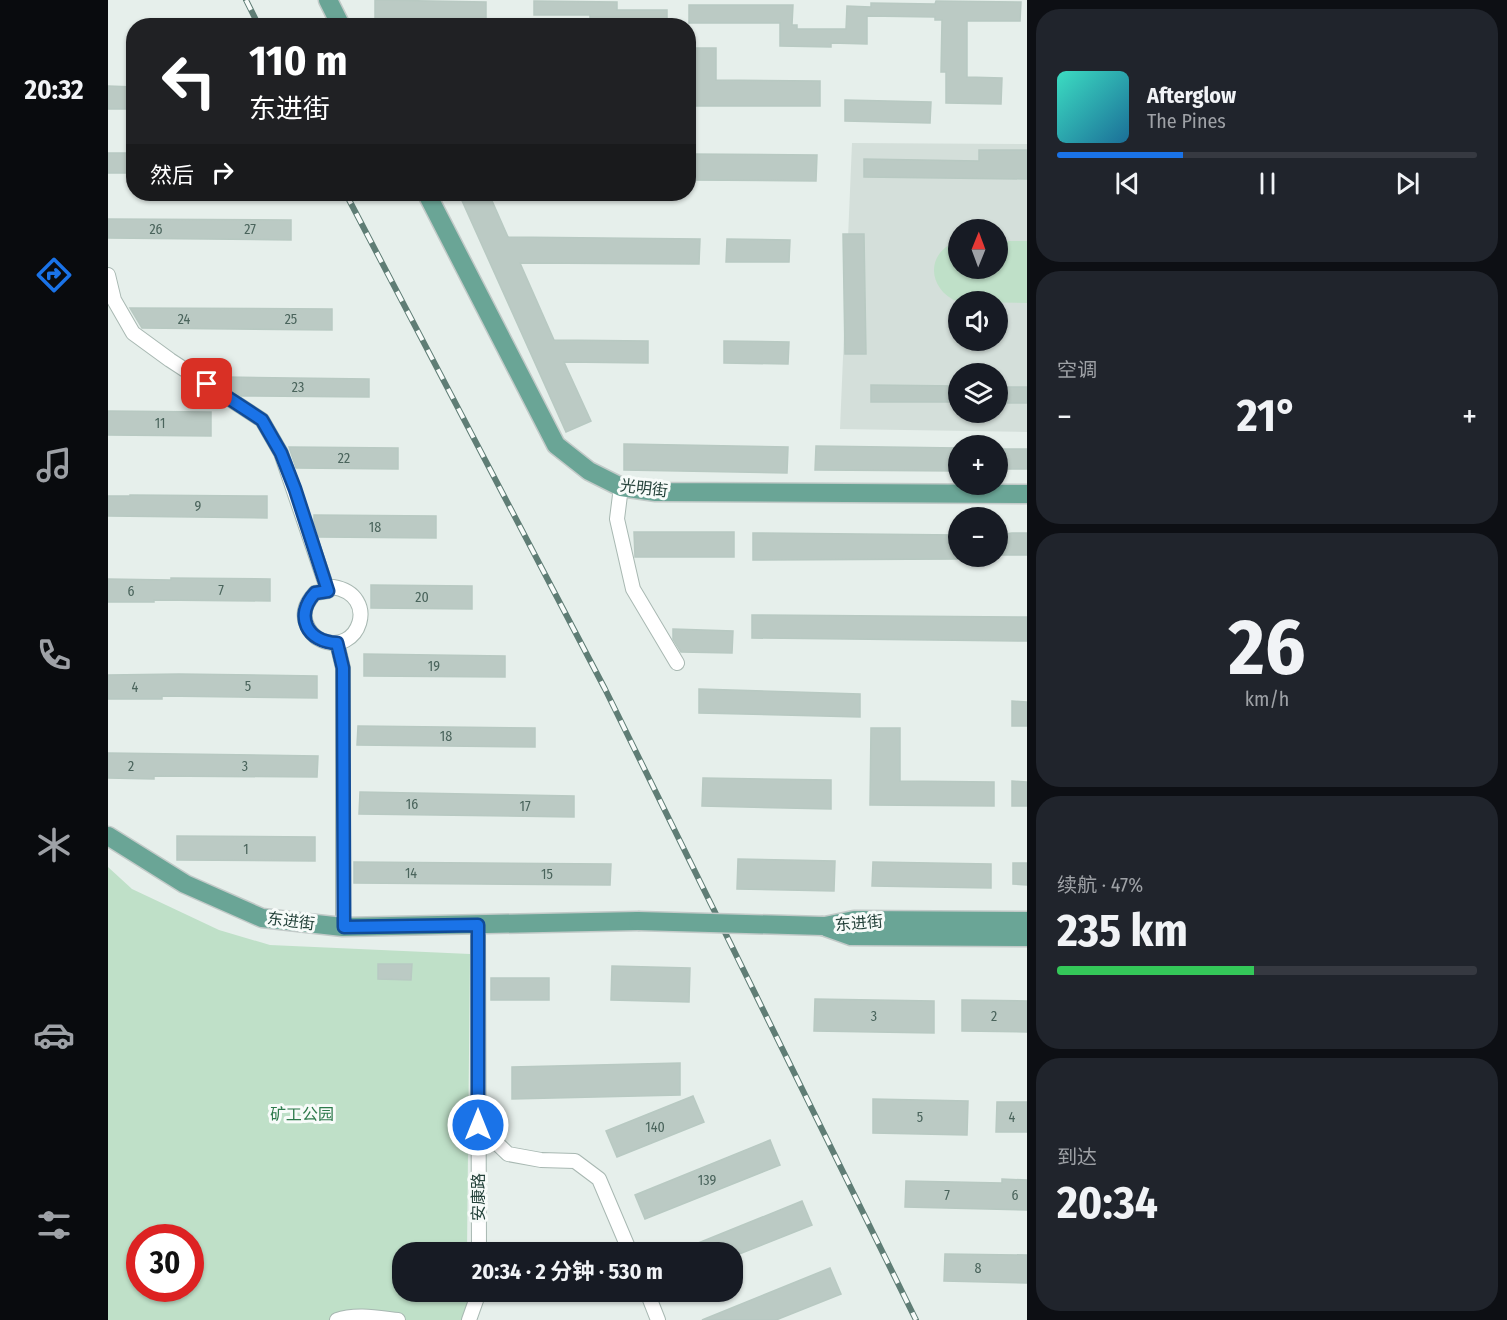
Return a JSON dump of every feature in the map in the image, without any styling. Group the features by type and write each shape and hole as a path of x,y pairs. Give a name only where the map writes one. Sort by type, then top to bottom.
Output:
{"main road":[{"path":"328,0 337,18"},
{"name":"光明街","path":"431,201 556,445 589,471 621,488 656,492 1027,494"},
{"name":"东进街","path":"108,836 185,884 262,918 344,927 638,921 823,926 854,920 1027,921"},
{"name":"东进街","path":"823,926 851,936 1027,937"}],"street":[{"path":"108,275 114,300 133,333 262,420 285,462 328,591"},
{"path":"621,488 616,519 633,589 677,663"},
{"path":"333,587 342,588 351,593 360,609 358,627 353,635 337,643 320,640 307,627 305,619 305,609 315,593 328,591 333,587"},
{"path":"337,643 343,668 344,927"},
{"name":"安康路","path":"478,925 479,1242"},
{"path":"478,1125 508,1154 541,1160 575,1161 599,1179 626,1242"},
{"path":"650,1302 658,1320"},
{"path":"461,1320 471,1315"},
{"path":"338,1320 370,1317 398,1320"}],"shaded area":[{"path":"852,143 1027,144 1027,432 840,429"}],"green space":[{"path":"1008,241 1027,241 1027,303 1008,303 1008,291 948,291 948,296 940,289 934,271 935,262 947,246 948,279 1008,279"},
{"name":"矿工公园","path":"108,867 132,889 219,930 270,945 470,954 467,1242 392,1242 392,1302 467,1302 467,1320 108,1320"}],"building":[{"path":"375,0 486,2 486,18 375,18"},
{"path":"534,1 617,2 617,10 667,10 667,18 534,15"},
{"path":"936,1 1021,2 1020,21 967,21 967,77 1002,78 1001,104 946,103 946,72 941,72 942,20 935,20 935,17 867,16 867,44 831,43 831,47 780,46 780,23 696,23 696,18 689,18 689,5 793,5 792,25 797,25 797,29 846,29 847,6 871,7 871,3 935,4"},
{"path":"696,48 716,48 716,80 820,81 820,106 696,106"},
{"path":"108,86 126,87 126,109 108,109"},
{"path":"845,100 931,102 930,123 845,121"},
{"path":"979,150 1027,150 1027,179 864,177 864,159 979,161"},
{"path":"108,153 126,153 126,173 108,173"},
{"path":"696,154 817,155 816,181 696,180"},
{"path":"462,201 492,201 508,237 700,239 699,264 520,263 554,340 648,341 648,363 564,362 591,421 566,432"},
{"path":"108,219 291,220 291,240 108,238"},
{"path":"843,234 864,234 866,354 845,354"},
{"path":"727,239 790,240 789,262 726,262"},
{"path":"130,308 332,309 332,330 142,328"},
{"path":"724,341 789,342 788,364 724,363"},
{"path":"226,377 369,379 369,397 241,396 226,386"},
{"path":"871,385 948,386 948,402 871,402"},
{"path":"1008,387 1027,387 1027,403 1008,403"},
{"path":"108,411 211,412 211,436 108,435"},
{"path":"624,444 788,447 787,473 624,470"},
{"path":"816,446 948,448 948,471 815,470"},
{"path":"289,447 398,448 398,469 296,468"},
{"path":"1008,449 1027,449 1027,469 1008,469"},
{"path":"108,496 267,496 267,518 108,516"},
{"path":"314,515 436,516 436,538 319,537"},
{"path":"634,532 734,532 734,557 635,557"},
{"path":"753,533 948,535 948,559 753,560"},
{"path":"1027,533 1027,555 1008,555 1008,534"},
{"path":"171,578 270,579 270,601 108,602 108,579 171,580"},
{"path":"371,585 472,586 472,609 371,608"},
{"path":"752,615 1027,617 1027,641 752,638"},
{"path":"673,629 733,631 732,653 681,652 673,639"},
{"path":"364,654 505,656 505,677 364,676"},
{"path":"108,675 317,676 317,698 162,696 162,699 108,699"},
{"path":"699,689 860,694 860,717 699,713"},
{"path":"1012,701 1027,702 1027,726 1012,726"},
{"path":"358,726 535,728 535,747 357,745"},
{"path":"871,728 900,728 900,781 994,782 994,806 870,805"},
{"path":"108,753 318,756 317,777 108,778"},
{"path":"703,778 831,780 831,809 702,806"},
{"path":"1012,781 1027,782 1027,806 1012,806"},
{"path":"360,792 574,796 574,817 359,814"},
{"path":"177,836 315,837 315,861 177,860"},
{"path":"738,859 835,861 834,891 737,889"},
{"path":"354,862 611,864 610,885 354,883"},
{"path":"873,862 991,864 991,888 872,886"},
{"path":"1013,863 1027,863 1027,885 1013,884"},
{"path":"378,964 412,964 411,980 378,979"},
{"path":"612,966 690,968 689,1002 611,1000"},
{"path":"491,978 549,978 549,1000 491,1000"},
{"path":"815,999 934,1001 934,1033 814,1031"},
{"path":"962,1000 1027,1001 1027,1032 962,1031"},
{"path":"680,1063 680,1095 512,1099 512,1067"},
{"path":"693,1096 704,1122 617,1157 606,1131"},
{"path":"873,1099 968,1101 967,1135 873,1133"},
{"path":"997,1102 1027,1102 1027,1132 996,1132"},
{"path":"770,1140 780,1165 645,1219 635,1195"},
{"path":"1002,1179 1027,1180 1027,1210 905,1207 906,1181 1002,1183"},
{"path":"802,1201 812,1225 743,1253 743,1242 701,1242"},
{"path":"945,1254 1027,1255 1027,1283 944,1281"},
{"path":"830,1268 841,1294 776,1320 702,1320"}],"railway":[{"path":"246,0 255,18"},
{"path":"350,201 605,689 916,1320"}],"route":[{"path":"207,384 262,420 281,453 295,489 328,591 315,593 309,600 305,609 305,619 307,627 320,640 337,643 343,668 344,927 478,925 478,1125"}]}
